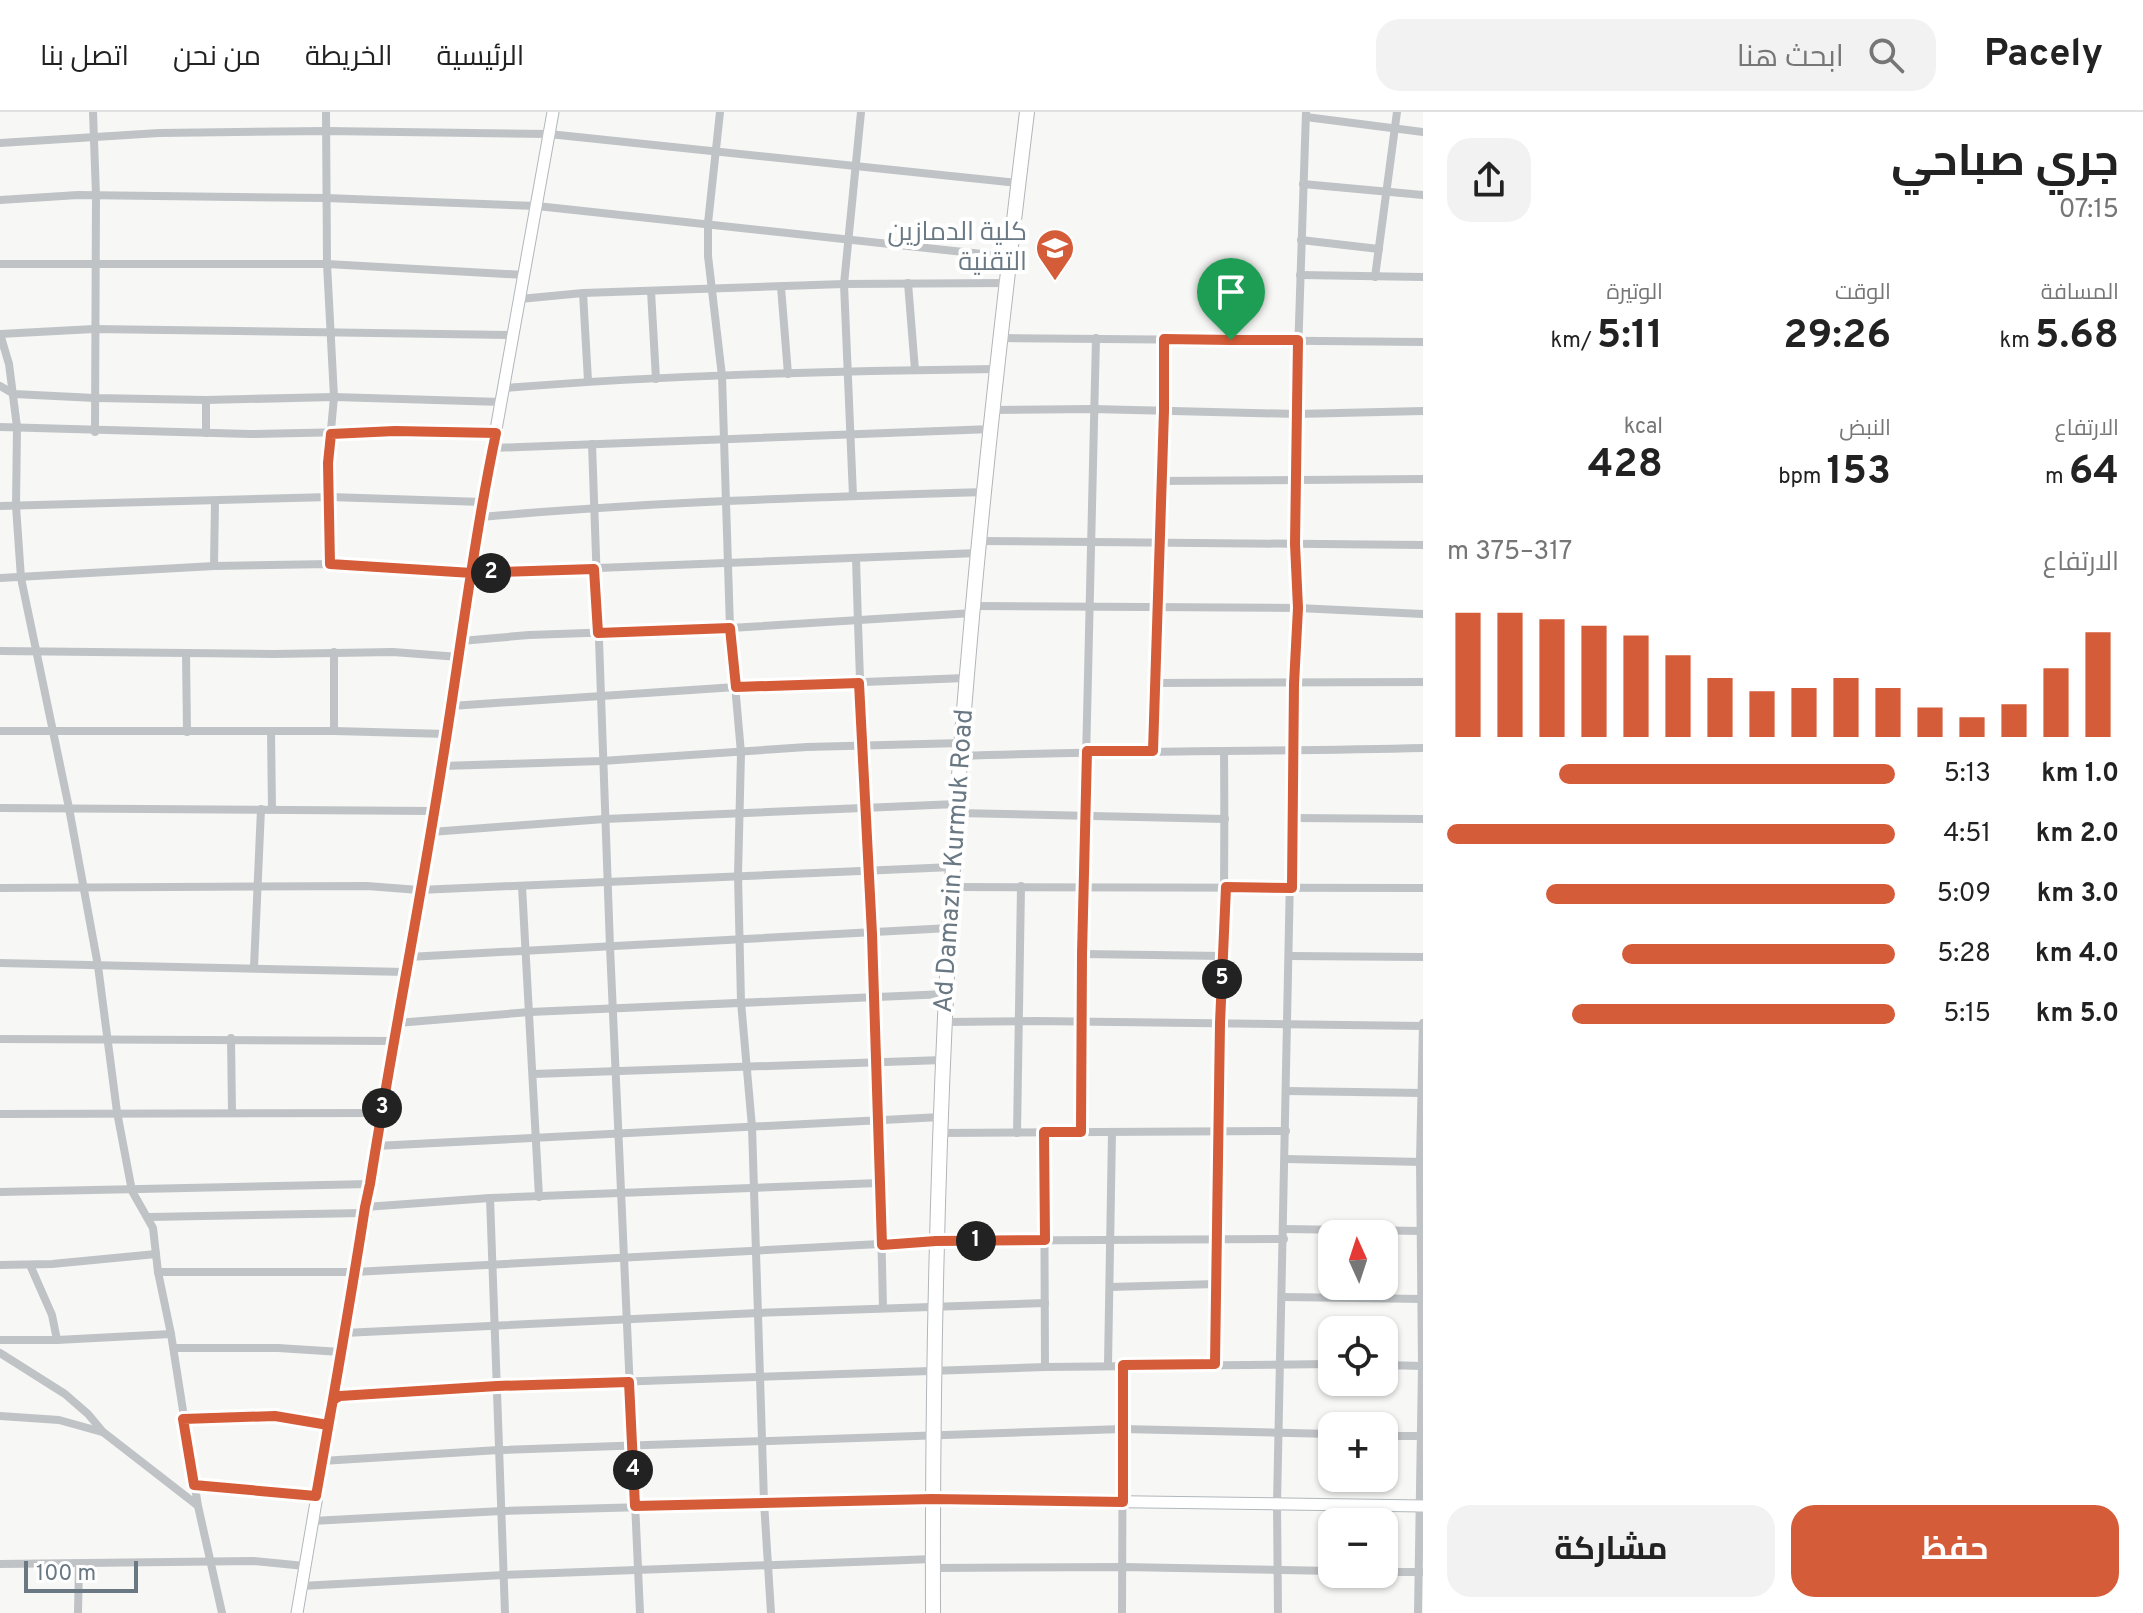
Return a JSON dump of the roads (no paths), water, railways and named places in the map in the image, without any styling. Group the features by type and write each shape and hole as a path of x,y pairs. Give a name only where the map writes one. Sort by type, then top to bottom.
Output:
{"highway":[{"name":"Ad Damazin Kurmuk Road","path":"933,1613 936,1241 953,867 966,678 1027,112"}],"street":[{"path":"93,112 96,195 95,432"},
{"path":"326,112 327,264 334,397 328,463 330,564"},
{"path":"297,1613 431,832 483,502 553,112"},
{"path":"720,112 708,223 708,256 722,376 730,628 741,753 738,875 741,1002 752,1127 764,1502 771,1613"},
{"path":"853,496 844,284 861,112"},
{"path":"1375,277 1397,112"},
{"path":"1278,1613 1277,1504 1286,1159 1286,1024 1298,608 1296,414 1306,115 1423,132"},
{"path":"0,143 94,136 326,131 549,134 1018,183"},
{"path":"1303,184 1423,195"},
{"path":"0,200 96,195 326,198 537,206 1011,257"},
{"path":"1301,240 1379,249"},
{"path":"0,264 327,264 524,275"},
{"path":"1300,275 1423,277"},
{"path":"908,283 915,370"},
{"path":"520,299 583,293 844,284 1008,283"},
{"path":"781,287 788,374"},
{"path":"651,291 656,379"},
{"path":"583,293 588,381"},
{"path":"222,1613 194,1485 153,1228 132,1191 117,1112 84,887 21,578 16,506 17,427 9,364 0,334 94,329 514,335"},
{"path":"1002,338 1423,342"},
{"path":"1081,1132 1083,886 1096,338"},
{"path":"1153,751 1164,339"},
{"path":"504,388 588,381 847,371 998,369"},
{"path":"0,386 14,394 95,398 206,400 334,397 502,402"},
{"path":"206,400 206,433"},
{"path":"994,410 1296,414 1423,411"},
{"path":"0,427 95,432 496,433"},
{"path":"493,448 992,429"},
{"path":"592,444 599,696 640,1613"},
{"path":"1161,481 1423,479"},
{"path":"481,517 725,500 985,492"},
{"path":"0,506 330,497 483,502"},
{"path":"214,566 215,501"},
{"path":"0,578 214,566 330,564 472,573 728,565 1092,542 1423,545"},
{"path":"856,558 861,745 872,934 883,1308"},
{"path":"461,641 529,635 730,628 973,610 1298,608 1423,614"},
{"path":"0,651 393,652 459,657"},
{"path":"334,652 334,731"},
{"path":"186,653 187,732"},
{"path":"451,706 736,687 966,678"},
{"path":"1155,683 1423,682"},
{"path":"0,731 447,734"},
{"path":"271,731 272,809"},
{"path":"442,766 602,761 861,745 1087,751 1293,752 1423,748"},
{"path":"1215,1364 1220,1023 1226,887 1224,751"},
{"path":"0,808 433,811"},
{"path":"431,832 605,819 866,808 1225,819"},
{"path":"254,967 261,809"},
{"path":"1293,818 1423,819"},
{"path":"0,888 392,886 419,890 953,867"},
{"path":"522,886 539,1197"},
{"path":"1017,1133 1021,886"},
{"path":"952,887 1423,888"},
{"path":"408,957 950,928"},
{"path":"1082,954 1223,956"},
{"path":"1289,956 1423,957"},
{"path":"0,963 406,972"},
{"path":"397,1023 530,1012 946,994"},
{"path":"944,1022 1423,1025 1422,1506 1418,1613"},
{"path":"231,1038 232,1112"},
{"path":"0,1039 394,1041"},
{"path":"533,1074 943,1060"},
{"path":"1286,1091 1422,1093"},
{"path":"0,1114 381,1113"},
{"path":"376,1146 941,1117"},
{"path":"940,1133 1286,1131"},
{"path":"1044,1132 1045,1367"},
{"path":"1108,1365 1112,1132"},
{"path":"1286,1159 1421,1162"},
{"path":"149,1217 365,1210 490,1198 879,1183"},
{"path":"0,1192 370,1184"},
{"path":"490,1198 505,1613"},
{"path":"1284,1229 1422,1231"},
{"path":"158,1272 354,1272 936,1241 1284,1239"},
{"path":"0,1265 156,1254"},
{"path":"30,1265 52,1315 57,1340"},
{"path":"1110,1287 1216,1284"},
{"path":"1283,1297 1422,1299"},
{"path":"344,1333 1045,1303"},
{"path":"0,1340 171,1334"},
{"path":"174,1348 278,1348 341,1352"},
{"path":"0,1353 65,1394 103,1432 198,1506"},
{"path":"333,1400 340,1396 497,1386 1108,1365 1318,1364"},
{"path":"1122,1613 1123,1365"},
{"path":"1398,1365 1422,1366"},
{"path":"0,1416 59,1420 103,1432"},
{"path":"183,1419 275,1416 328,1425"},
{"path":"322,1461 499,1450 1123,1429 1318,1434"},
{"path":"1398,1436 1422,1436"},
{"path":"194,1485 316,1496"},
{"path":"312,1521 635,1506 932,1499 1422,1506"},
{"path":"0,1564 253,1561 305,1566"},
{"path":"301,1586 768,1564 933,1563 1318,1571"},
{"path":"78,1613 79,1564"},
{"path":"1398,1572 1420,1572"}],"place":[{"name":"كلية الدمازين التقنية","path":"1055,282"}]}
